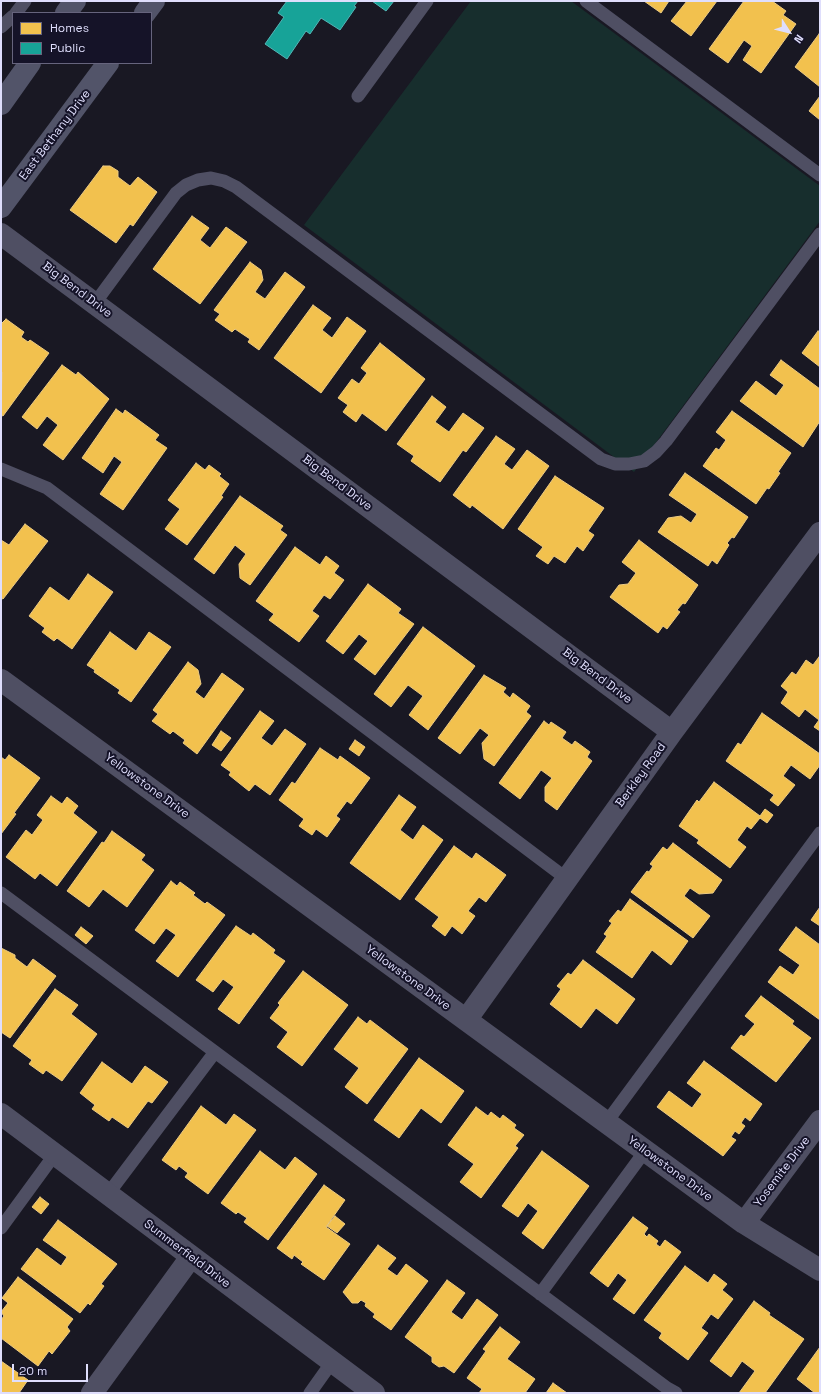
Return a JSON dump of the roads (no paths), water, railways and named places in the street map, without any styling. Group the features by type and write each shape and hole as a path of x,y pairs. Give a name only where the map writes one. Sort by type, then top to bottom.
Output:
{"main road":[{"path":"67,12 74,1"},
{"path":"146,12 154,1"},
{"path":"1,104 29,64"},
{"name":"East Bethany Drive","path":"1,207 107,64"}],"street":[{"name":"Big Bend Drive","path":"1,234 672,732"},
{"name":"Berkley Road","path":"466,1020 672,732 820,533"},
{"name":"Yellowstone Drive","path":"1,680 744,1223 820,1270"},
{"name":"Summerfield Drive","path":"1,1114 374,1393"},
{"name":"Yosemite Drive","path":"744,1223 820,1120"},
{"path":"92,1393 191,1256"}],"lane":[{"path":"17,12 25,1"},
{"path":"358,96 427,1"},
{"path":"586,1 820,175"},
{"path":"1,27 12,17"},
{"path":"95,303 176,193 186,185 198,180 211,178 224,180 236,187 601,458 615,464 630,464 644,461 656,452 666,441 820,234"},
{"path":"1,469 46,488 567,879"},
{"path":"606,1122 820,833"},
{"path":"1,893 540,1294 667,1388 676,1393"},
{"path":"108,1194 215,1052"},
{"path":"540,1294 645,1151"},
{"path":"1,1228 54,1154"},
{"path":"310,1393 332,1362"}]}
